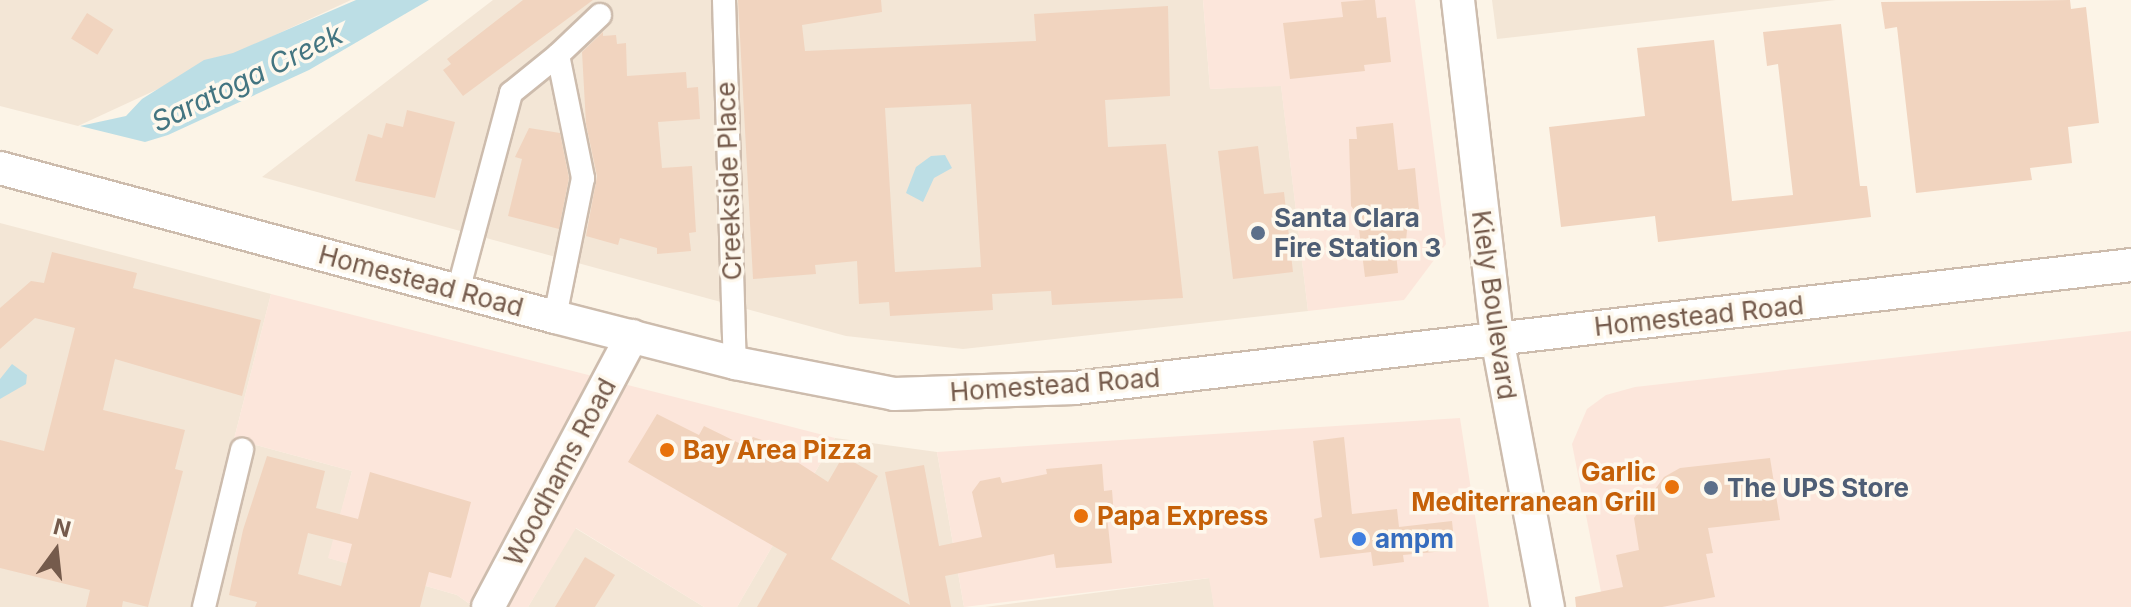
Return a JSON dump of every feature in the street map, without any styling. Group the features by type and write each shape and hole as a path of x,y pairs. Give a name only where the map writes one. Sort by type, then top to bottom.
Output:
{"main road":[{"name":"Kiely Boulevard","path":"1458,0 1497,338 1548,607"},
{"name":"Homestead Road","path":"0,168 735,363 894,394 1075,388 2131,265"},
{"name":"Woodhams Road","path":"488,607 632,336"}],"street":[{"name":"Creekside Place","path":"724,0 735,363"},
{"path":"458,291 511,93 600,15"},
{"path":"555,317 583,178 558,55"},
{"path":"204,607 242,450"}],"shaded area":[{"path":"0,0 351,0 78,126 0,106"},
{"path":"493,0 1203,0 1210,89 1281,85 1308,311 963,349 846,336 262,177"},
{"path":"1203,0 1415,0 1446,244 1404,300 1308,311 1281,86 1210,89"},
{"path":"1492,0 1836,0 1497,39"},
{"path":"0,223 271,294 234,439 352,471 329,558 457,595 474,607 0,607"},
{"path":"271,294 835,438 737,607 704,607 576,528 528,607 474,607 457,595 328,558 352,471 234,439"},
{"path":"2131,331 2131,607 1604,607 1572,444 1587,409 1606,395 1635,387"},
{"path":"1460,418 1489,607 1214,607 1209,578 964,607 937,452"},
{"path":"835,438 937,452 964,607 737,607"},
{"path":"575,528 704,607 528,607"},
{"path":"1210,578 1214,607 985,607"}],"water":[{"name":"Saratoga Creek","path":"356,0 429,0 309,70 168,135 145,142 80,126 126,116 142,99 204,60 233,53"},
{"path":"945,155 952,168 934,178 923,202 906,193 916,167 931,156"},
{"path":"12,364 27,375 26,384 0,399 0,379"}],"building":[{"path":"523,0 593,0 463,96 443,70 451,64 447,59"},
{"path":"738,0 881,0 882,12 802,25 805,51 1036,41 1034,14 1168,6 1170,96 1105,100 1108,147 1166,144 1183,298 1052,305 1051,291 992,294 993,310 890,316 889,302 859,304 857,261 815,265 816,274 753,279","holes":["971,104 981,267 895,272 885,108"]},
{"path":"1375,0 1377,18 1386,17 1391,62 1364,65 1365,71 1290,79 1283,23 1343,17 1341,2"},
{"path":"2070,0 2071,9 2086,7 2099,123 2068,127 2072,163 2030,168 2032,180 1916,193 1897,27 1885,29 1881,2"},
{"path":"87,13 113,29 97,55 71,38"},
{"path":"1841,24 1860,186 1867,186 1871,217 1658,242 1655,216 1561,227 1549,127 1645,116 1637,48 1714,40 1732,201 1793,195 1778,64 1767,66 1763,32"},
{"path":"603,32 603,36 616,35 617,44 626,43 627,76 686,72 687,88 698,87 700,119 658,122 662,168 692,166 696,232 689,233 691,251 657,254 657,248 620,238 618,245 586,236 597,176 586,124 582,52"},
{"path":"407,110 455,122 435,198 355,181 368,134 382,138 386,123 403,127"},
{"path":"1393,123 1398,170 1415,168 1419,209 1409,210 1405,251 1396,252 1398,273 1365,277 1357,214 1351,206 1349,139 1357,139 1356,127"},
{"path":"529,128 560,133 569,178 559,229 508,216 522,159 515,157"},
{"name":"Santa Clara Fire Station 3","path":"1258,146 1264,194 1284,192 1293,272 1233,279 1218,151"},
{"path":"52,252 137,273 133,288 261,320 242,396 115,359 103,410 185,430 175,469 183,471 148,607 123,601 122,607 86,607 90,590 0,568 0,440 44,451 75,328 35,318 0,349 0,308 31,281 44,283"},
{"path":"657,414 699,435 704,426 747,447 753,437 765,441 828,482 843,456 878,476 831,559 910,605 885,472 924,465 939,546 982,537 972,492 980,481 1000,477 1002,483 1047,474 1046,469 1102,464 1104,491 1112,490 1114,516 1107,516 1112,563 1056,568 1054,554 945,576 951,607 757,607 787,554 628,462"},
{"path":"1344,437 1352,514 1397,509 1399,527 1452,521 1455,550 1403,555 1404,562 1373,566 1371,552 1320,558 1314,519 1322,517 1313,441"},
{"path":"267,456 325,471 316,508 358,519 370,472 471,502 451,578 429,572 420,607 255,607 257,602 229,595 243,530","holes":["308,533 352,544 341,586 298,574"]},
{"path":"1770,458 1780,520 1708,528 1713,553 1706,554 1715,597 1662,607 1576,607 1575,597 1623,587 1616,555 1639,550 1634,518 1664,477 1680,468"},
{"path":"585,557 615,575 595,607 555,607"}],"place":[{"name":"Santa Clara Fire Station 3","path":"1258,233"},
{"name":"Bay Area Pizza","path":"667,450"},
{"name":"Garlic Mediterranean Grill","path":"1672,487"},
{"name":"The UPS Store","path":"1711,488"},
{"name":"Papa Express","path":"1081,516"},
{"name":"ampm","path":"1359,539"}]}
